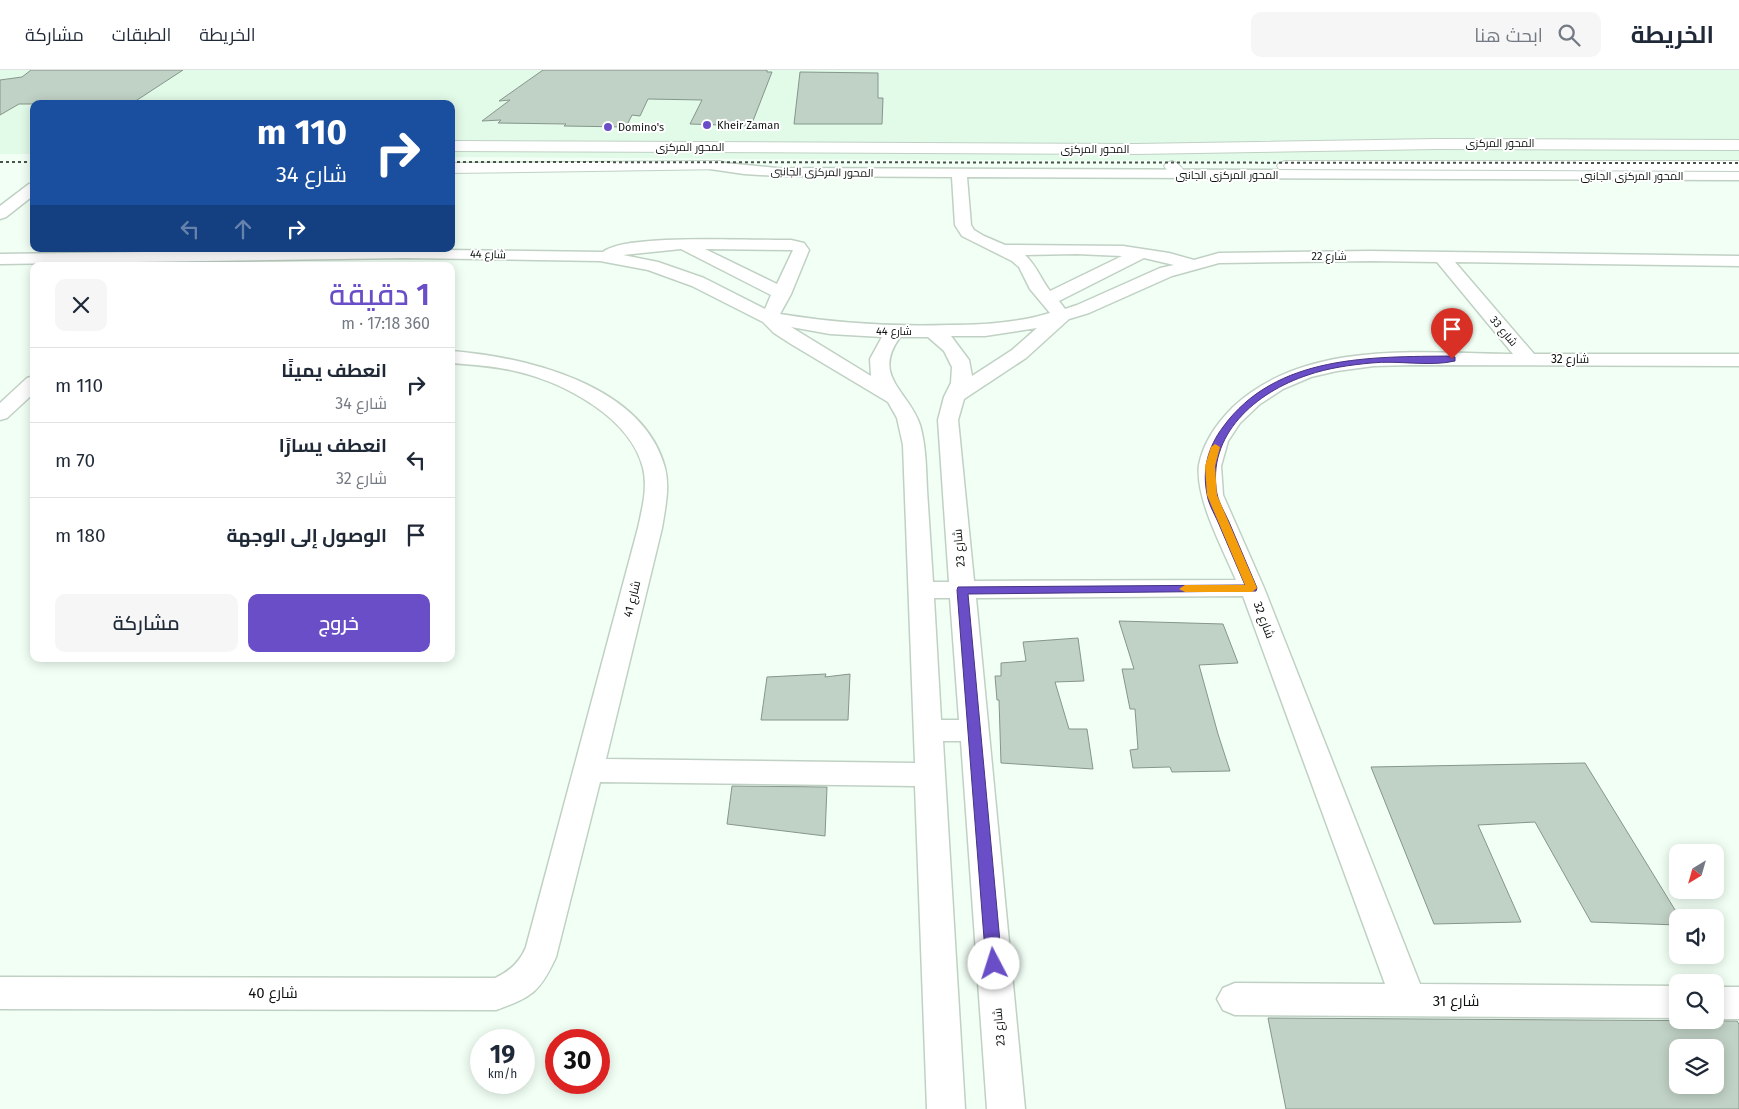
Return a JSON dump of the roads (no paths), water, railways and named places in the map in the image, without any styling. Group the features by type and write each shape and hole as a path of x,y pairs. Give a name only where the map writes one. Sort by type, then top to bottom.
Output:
{"main road":[{"name":"المحور المركزى","path":"455,146 1144,149 1501,143 1739,145"},
{"path":"1501,143 1526,166"},
{"name":"المحور المركزى","path":"455,168 715,166 1175,170 1526,166 1739,166"}],"street":[{"name":"المحور المركزى الجانبى","path":"715,166 760,171 959,174 1175,170 1739,176"},
{"path":"955,396 1019,354 1062,316 1036,285 1026,265 1018,257 968,233 963,225 959,174"},
{"path":"0,214 30,190"},
{"path":"600,256 649,246 792,244 798,246 802,250 769,318 781,329 798,340 899,402"},
{"path":"684,245 782,294"},
{"path":"1006,250 1143,252 1191,264"},
{"path":"1048,299 1143,252"},
{"name":"شارع 44","path":"0,259 388,260 600,256 652,266 691,279 719,291 769,318 830,328 896,332 932,331"},
{"name":"شارع 22","path":"932,331 1012,327 1062,316 1106,300 1166,272 1219,258 1442,257 1739,261"},
{"name":"شارع 33","path":"1442,257 1528,359"},
{"name":"شارع 23","path":"932,331 954,350 963,372 961,384 955,396 948,420 1006,1109"},
{"path":"896,332 884,344 879,358 879,373 886,388 899,402 911,430 914,445 946,1109"},
{"name":"شارع 41","path":"455,357 495,361 534,370 568,383 623,418 642,441 654,467 657,496 652,520 543,947 536,966"},
{"name":"شارع 32","path":"1409,1000 1252,588 1212,495 1210,466 1217,441 1233,419 1253,400 1276,385 1304,373 1337,365 1374,360 1738,360"},
{"path":"0,414 30,386"},
{"path":"921,590 1252,588"},
{"path":"928,731 974,730"},
{"path":"588,770 930,775"},
{"name":"شارع 40","path":"0,993 496,994 517,986 536,966"},
{"name":"شارع 31","path":"1235,999 1669,1002"},
{"path":"1724,1003 1739,1003"}],"railway":[{"path":"0,162 30,162"},
{"path":"455,162 1739,163"}],"place":[{"name":"Kheir Zaman","path":"707,125"},
{"name":"Domino's","path":"608,127"}]}
